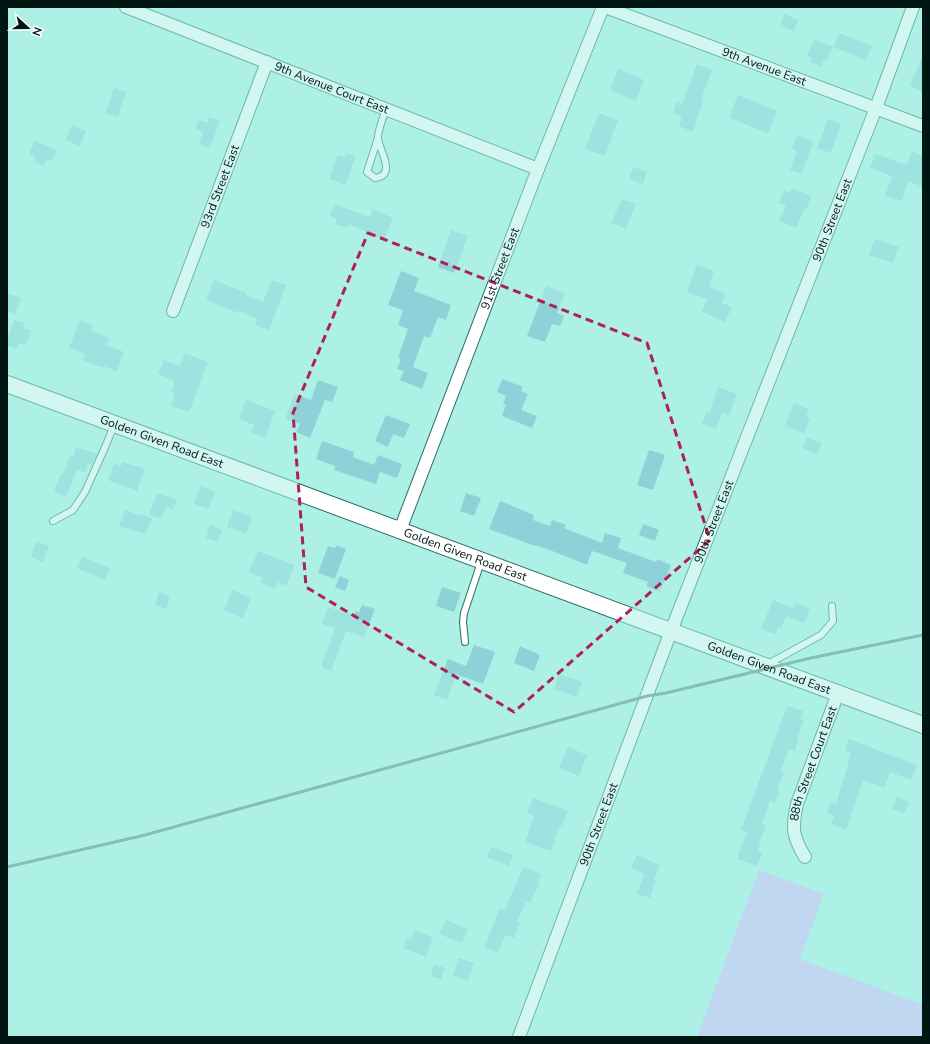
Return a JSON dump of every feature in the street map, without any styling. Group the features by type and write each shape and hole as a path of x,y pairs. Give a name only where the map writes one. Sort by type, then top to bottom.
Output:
{"street":[{"name":"9th Avenue Court East","path":"126,7 538,169"},
{"name":"9th Avenue East","path":"604,7 923,126"},
{"name":"91st Street East","path":"400,530 538,169 604,7"},
{"name":"90th Street East","path":"519,1037 671,631 876,108 913,7"},
{"name":"93rd Street East","path":"173,311 267,62"},
{"name":"Golden Given Road East","path":"7,384 923,725"},
{"name":"88th Street Court East","path":"805,857 796,844 793,825 794,815 838,693"}],"lane":[{"path":"378,138 386,168 385,174 381,178 376,178 367,172 386,109"},
{"path":"53,521 73,510 85,492 114,424"},
{"path":"465,642 463,626 464,613 481,560"},
{"path":"765,666 821,635 833,621 832,606"}],"highlighted area":[{"path":"368,233 647,343 710,540 514,712 306,587 293,413"}],"shaded area":[{"path":"759,870 824,894 800,959 923,1005 923,1037 697,1037"}],"building":[{"path":"784,14 798,20 794,31 780,26"},
{"path":"839,33 872,46 866,60 833,47"},
{"path":"814,39 833,47 827,61 824,59 821,67 810,62 811,58 807,56"},
{"path":"923,54 923,92 910,86"},
{"path":"697,64 712,70 701,100 703,100 693,132 679,126 682,116 673,113 676,102 682,104"},
{"path":"618,69 644,80 636,101 610,90"},
{"path":"114,88 126,92 118,117 106,113"},
{"path":"738,95 777,111 768,133 729,118"},
{"path":"599,113 618,120 605,156 585,149"},
{"path":"209,117 220,121 210,148 199,144 203,132 195,129 199,120 207,123"},
{"path":"828,119 841,124 831,153 817,148"},
{"path":"72,125 86,131 80,146 66,140"},
{"path":"797,135 813,142 802,174 790,170 797,151 792,148"},
{"path":"35,141 57,150 52,160 47,159 44,166 34,162 36,157 29,154"},
{"path":"912,151 923,156 923,187 908,181 902,201 885,196 892,176 870,168 875,154 907,165"},
{"path":"346,153 356,156 345,185 329,179 338,155 345,157"},
{"path":"633,167 647,172 643,184 629,179"},
{"path":"792,188 811,196 807,208 805,207 796,228 779,221 786,205 779,203 784,190 790,193"},
{"path":"622,199 636,204 626,229 611,223"},
{"path":"334,204 370,217 373,209 393,218 384,240 349,224 348,228 335,224 337,219 330,216"},
{"path":"451,230 468,236 454,273 438,267"},
{"path":"875,239 899,247 893,263 869,255"},
{"path":"697,265 714,271 709,287 726,294 722,303 732,307 725,322 702,312 707,299 687,292"},
{"path":"401,271 419,278 414,291 451,305 446,320 438,317 430,338 424,336 413,367 428,373 422,389 400,380 404,371 397,369 401,359 398,358 408,329 398,325 403,310 388,305"},
{"path":"214,280 247,293 246,295 263,302 272,280 286,285 269,330 255,325 257,319 239,311 238,313 206,300"},
{"path":"546,286 565,294 557,313 564,316 560,326 552,324 545,342 527,336"},
{"path":"7,293 21,298 15,314 7,311"},
{"path":"14,320 25,323 23,328 31,330 26,345 19,343 17,349 7,345 7,340"},
{"path":"80,320 93,325 91,331 109,338 106,345 124,352 117,371 103,366 103,368 83,360 85,354 69,348"},
{"path":"185,353 208,362 189,412 171,406 175,393 171,392 175,381 158,374 164,360 180,366"},
{"path":"502,379 523,387 521,391 528,394 521,410 537,416 532,428 502,416 506,405 503,404 506,396 497,392"},
{"path":"318,380 338,387 332,402 325,400 310,438 296,432 300,424 285,419 295,394 311,400"},
{"path":"718,387 737,394 729,416 722,413 716,429 702,424 706,412 709,413"},
{"path":"246,400 275,411 265,438 251,433 254,425 239,419"},
{"path":"794,403 809,409 806,416 810,418 804,433 785,426"},
{"path":"386,415 410,424 404,438 393,434 388,447 375,441"},
{"path":"807,437 822,443 817,455 802,448"},
{"path":"322,441 354,452 353,457 374,465 378,455 402,464 397,478 380,472 376,484 334,470 335,466 316,459"},
{"path":"76,447 97,454 92,465 88,464 85,472 77,470 66,497 54,492 61,473 63,474 70,456 73,457"},
{"path":"649,450 665,455 653,490 637,485"},
{"path":"123,462 145,469 137,491 108,480 114,464 121,466"},
{"path":"201,486 215,492 209,509 194,504"},
{"path":"157,493 177,500 173,510 166,507 161,519 149,515"},
{"path":"466,493 481,498 474,516 460,511"},
{"path":"500,501 534,515 533,520 550,526 552,520 566,525 564,528 602,543 605,533 621,538 618,548 656,562 657,559 671,565 660,592 646,586 648,582 623,573 627,563 592,551 587,565 489,529"},
{"path":"125,510 152,518 146,534 119,526"},
{"path":"233,510 252,517 246,534 227,527"},
{"path":"643,524 659,530 655,541 639,535"},
{"path":"210,525 222,530 218,542 206,538"},
{"path":"36,542 49,546 43,562 31,557"},
{"path":"336,545 346,549 335,579 318,573 328,546 335,548"},
{"path":"258,551 295,565 286,586 278,582 275,589 261,583 263,578 249,572"},
{"path":"82,557 110,568 105,580 77,568"},
{"path":"340,576 349,580 345,591 335,587"},
{"path":"442,587 461,593 454,612 436,606"},
{"path":"232,590 251,598 243,618 224,610"},
{"path":"159,592 170,596 166,609 155,605"},
{"path":"773,600 793,608 796,603 810,609 804,623 786,616 781,628 778,627 775,634 761,629"},
{"path":"362,605 375,609 364,637 346,631 331,671 321,667 335,628 322,624 328,607 354,615 355,611 359,613"},
{"path":"474,645 495,652 483,684 456,674 447,700 434,695 448,659 466,666"},
{"path":"520,646 540,655 534,671 514,663"},
{"path":"559,674 582,682 577,697 554,689"},
{"path":"787,706 803,711 800,719 804,720 797,739 799,739 795,751 789,749 781,771 784,772 777,790 779,791 775,803 770,801 762,824 766,825 759,844 758,851 762,853 757,866 737,859 747,832 741,830"},
{"path":"849,739 917,765 911,780 890,772 884,788 863,780 846,830 831,824 834,816 827,813 831,802 836,804 849,761 851,753 845,751"},
{"path":"568,747 587,755 579,776 559,768"},
{"path":"897,797 909,802 905,813 892,809"},
{"path":"533,798 568,811 562,826 560,825 551,851 525,842 534,816 527,813"},
{"path":"491,847 513,855 509,866 487,857"},
{"path":"637,855 660,865 654,880 656,880 650,898 637,894 644,874 631,868"},
{"path":"523,867 541,874 538,881 540,882 530,903 526,901 517,922 520,923 514,938 505,935 498,953 484,947 500,908 505,910"},
{"path":"446,920 468,929 462,943 439,934"},
{"path":"414,930 433,937 426,957 403,948 407,938 411,940"},
{"path":"459,958 474,963 468,981 453,976"},
{"path":"434,964 445,968 441,979 431,976"}],"railway":[{"path":"7,867 145,835 647,696 666,693 811,658 923,635"}]}
